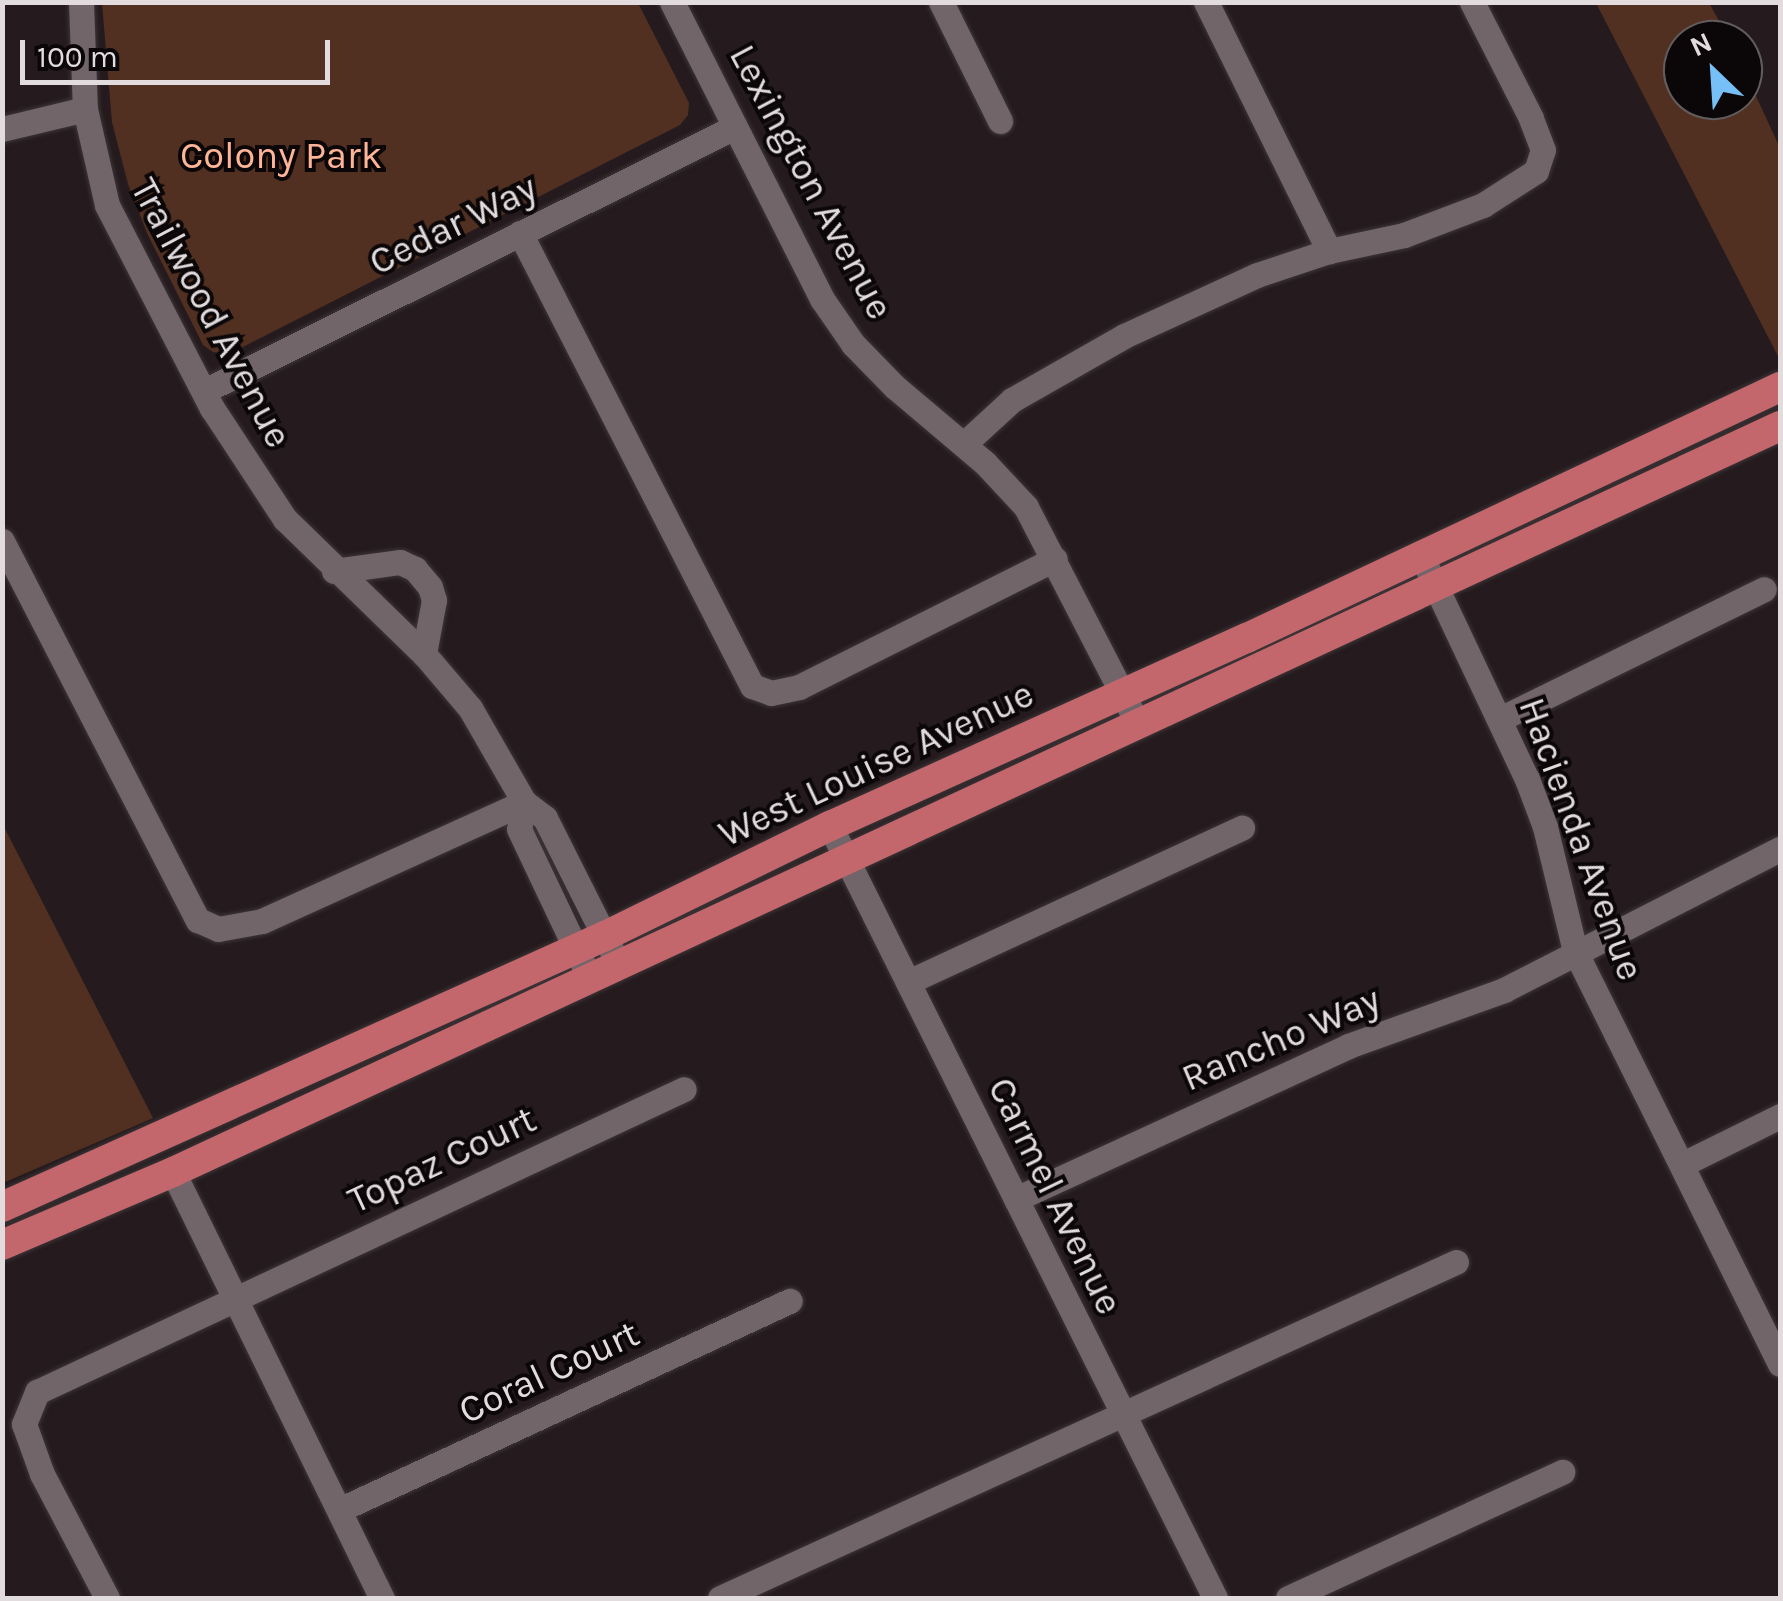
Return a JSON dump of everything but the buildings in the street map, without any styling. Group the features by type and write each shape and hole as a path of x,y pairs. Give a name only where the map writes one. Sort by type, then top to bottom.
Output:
{"main road":[{"name":"West Louise Avenue","path":"611,949 830,826 1124,694 1780,387"},
{"name":"West Louise Avenue","path":"2,1207 611,949 846,857 1780,426"},
{"name":"West Louise Avenue","path":"2,1245 173,1172 582,962"}],"street":[{"name":"Trailwood Avenue","path":"81,2 86,109 107,205 235,448 285,519 424,654 470,708 524,802 544,818 611,949"},
{"name":"Lexington Avenue","path":"672,2 822,299 852,344 964,444 1026,508 1138,724"},
{"path":"941,2 1000,121"},
{"path":"1206,2 1329,251"},
{"path":"964,444 1012,400 1094,352 1257,275 1437,222 1518,186 1542,160 1543,150 1531,118 1472,2"},
{"path":"2,130 86,109"},
{"name":"Cedar Way","path":"204,390 735,127"},
{"path":"520,233 735,660 752,686 771,693 799,687 1055,559"},
{"path":"2,541 198,920 218,929 262,921 524,802"},
{"name":"Hacienda Avenue","path":"1420,554 1500,720 1545,826 1576,951 1780,1364"},
{"path":"334,570 400,562 415,569 430,587 434,600 424,654"},
{"path":"1500,720 1764,590"},
{"name":"Trailwood Avenue","path":"524,802 519,829 582,962"},
{"name":"Carmel Avenue","path":"830,826 1215,1598"},
{"path":"908,982 1242,828"},
{"name":"Rancho Way","path":"1016,1199 1348,1046 1475,1003 1780,849"},
{"name":"Topaz Court","path":"13,1424 36,1392 684,1089"},
{"path":"1683,1164 1780,1116"},
{"path":"173,1172 382,1598"},
{"path":"720,1598 1456,1262"},
{"name":"Coral Court","path":"339,1510 790,1301"},
{"path":"13,1424 108,1598"},
{"path":"1288,1598 1562,1472"}],"green space":[{"name":"Colony Park","path":"102,3 638,3 689,103 688,115 680,125 229,354 213,352 203,345 147,233 128,184 112,122"},
{"path":"1596,3 1709,3 1719,20 1663,20 1663,120 1763,120 1763,111 1780,148 1780,360"},
{"path":"2,823 153,1118 3,1183 2,1183"}]}
